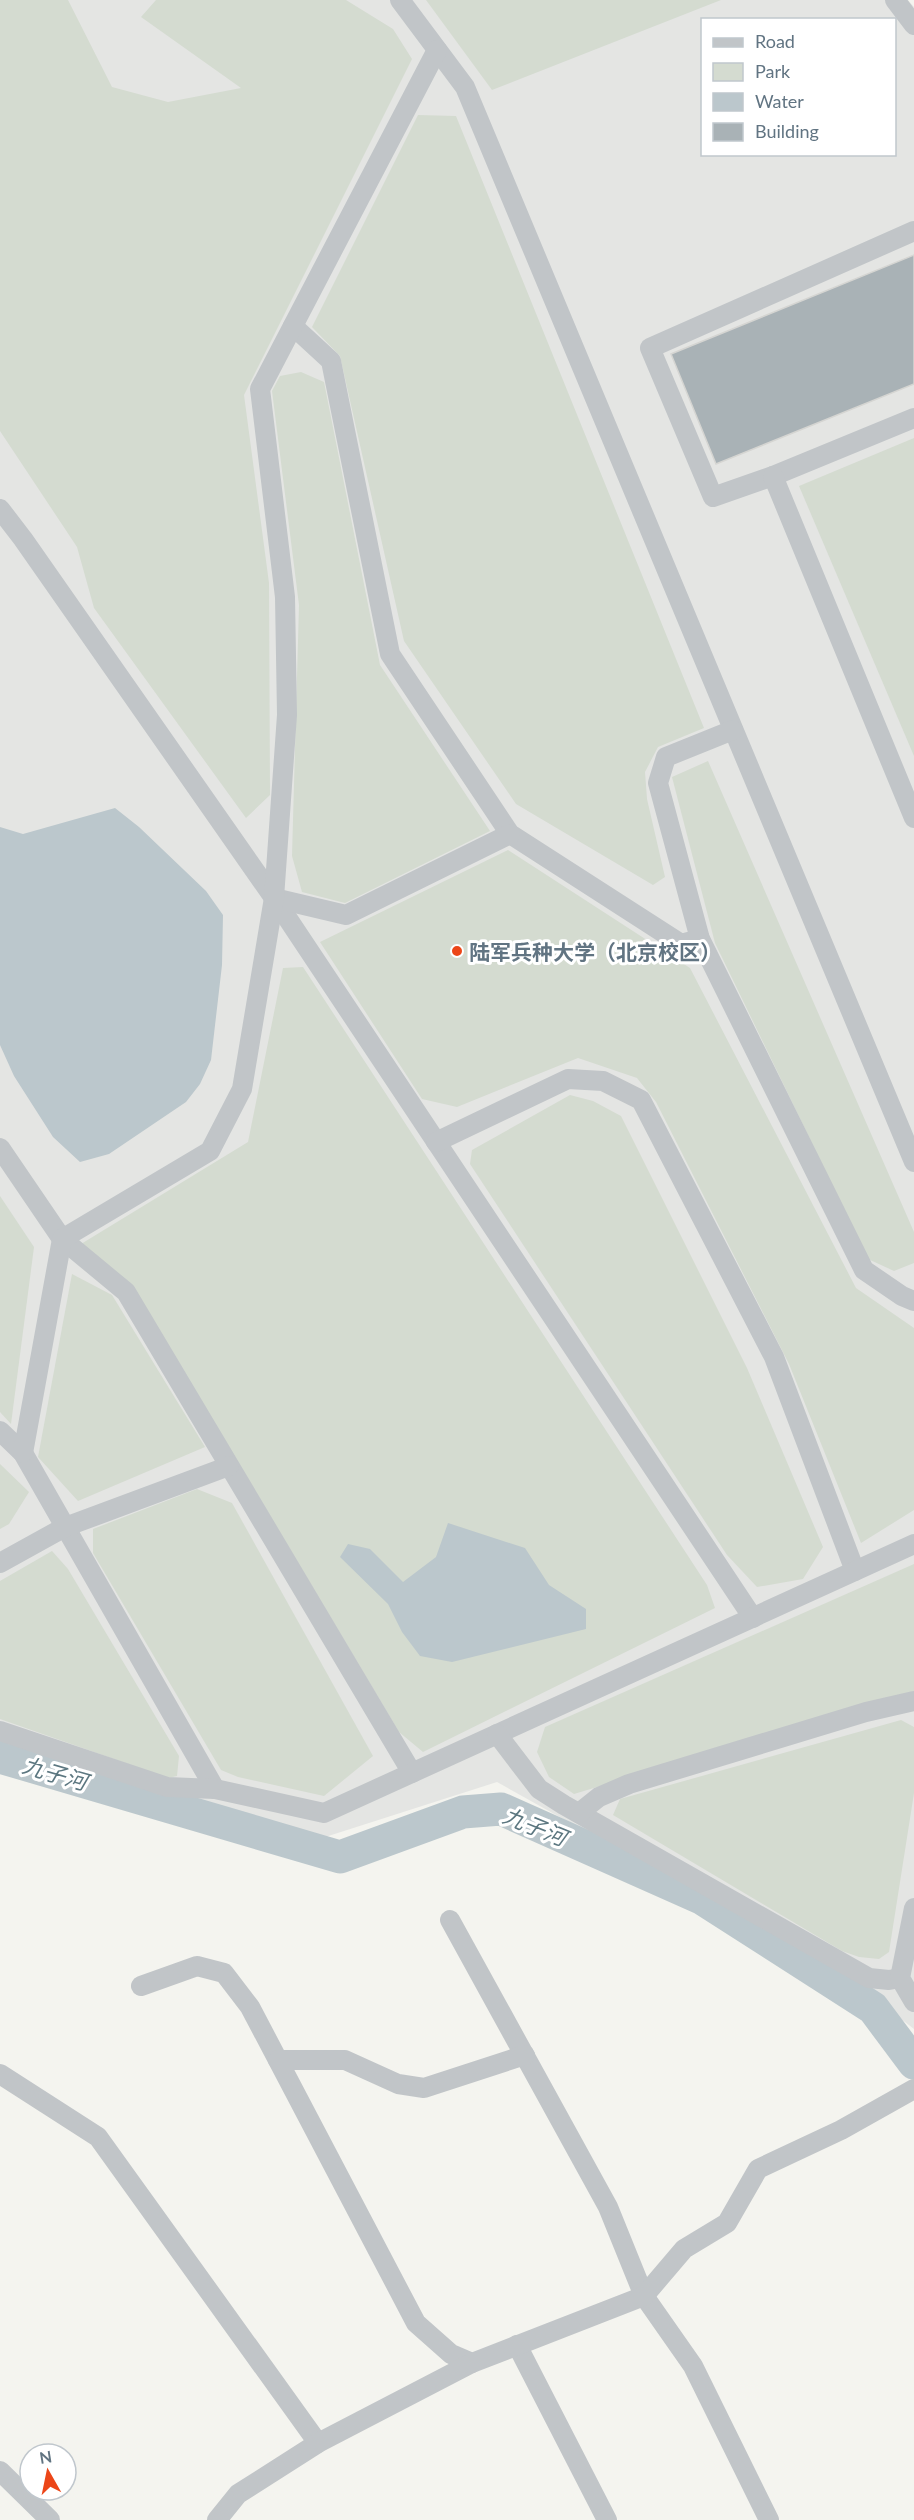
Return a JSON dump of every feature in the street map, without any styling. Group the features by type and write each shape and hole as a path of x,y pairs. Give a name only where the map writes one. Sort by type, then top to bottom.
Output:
{"street":[{"path":"400,0 465,87 914,1162"},
{"path":"895,0 914,25"},
{"path":"23,1453 62,1239 210,1150 242,1089 274,898 287,715 285,597 260,389 437,50"},
{"path":"914,231 650,348 713,497 773,476 914,418"},
{"path":"293,326 331,361 390,654 510,834 681,944 700,939"},
{"path":"773,476 914,818"},
{"path":"0,509 274,898 753,1618"},
{"path":"733,730 666,757 658,783 700,939 864,1270 902,1296 914,1300"},
{"path":"274,898 346,915 510,834"},
{"path":"436,1142 567,1079 603,1081 641,1100 774,1357 855,1571"},
{"path":"0,1148 62,1239 126,1292 412,1773"},
{"path":"0,1431 23,1453 215,1789"},
{"path":"0,1563 65,1527 229,1466"},
{"path":"0,1731 166,1787 215,1789 324,1813 914,1544"},
{"path":"579,1813 599,1797 629,1784 866,1713 914,1701"},
{"path":"498,1734 539,1789 869,1978 889,1980 900,1978"},
{"path":"914,1908 900,1978 914,2002"},
{"path":"450,1920 608,2207 645,2296 693,2366 770,2520"},
{"path":"141,1986 197,1966 224,1973 250,2007 416,2323 451,2354 472,2363"},
{"path":"278,2060 345,2060 398,2084 424,2088 525,2055"},
{"path":"0,2074 98,2137 318,2443"},
{"path":"217,2520 238,2494 318,2443 472,2363 645,2296 684,2249 727,2223 758,2169 841,2130 914,2088"},
{"path":"517,2345 607,2520"},
{"path":"0,2471 50,2520"}],"shaded area":[{"name":"陆军兵种大学（北京校区）","path":"0,0 908,0 914,7 914,2029 847,1977 497,1782 319,1839 0,1747"}],"green space":[{"path":"0,0 68,0 112,87 168,102 241,88 141,17 156,0 346,0 393,29 412,59 244,395 269,583 270,795 246,818 94,608 77,547 0,431"},
{"path":"426,0 721,0 492,90"},
{"path":"418,115 456,116 704,728 658,747 645,772 647,799 665,877 653,885 516,804 404,641 340,356 312,327"},
{"path":"301,372 324,382 380,665 490,831 345,903 302,892 292,856 299,605 272,391 280,376"},
{"path":"914,438 914,756 799,486"},
{"path":"708,761 914,1232 914,1263 894,1271 868,1259 715,943 672,777"},
{"path":"508,850 690,968 856,1288 914,1328 914,1510 861,1543 789,1364 656,1102 637,1078 578,1058 457,1107 422,1099 320,942"},
{"path":"303,967 707,1585 715,1608 423,1752 399,1732 134,1288 81,1244 248,1142 283,968"},
{"path":"570,1095 593,1101 621,1116 747,1368 823,1547 803,1579 757,1587 727,1555 470,1164 472,1150"},
{"path":"0,1196 34,1247 11,1424 0,1412"},
{"path":"72,1274 112,1295 205,1447 78,1501 38,1457"},
{"path":"0,1464 29,1492 9,1524 0,1529"},
{"path":"197,1489 232,1503 373,1756 324,1796 238,1777 221,1770 93,1553 93,1529"},
{"path":"52,1551 68,1569 179,1756 177,1776 168,1778 0,1719 0,1581"},
{"path":"914,1564 914,1691 574,1794 549,1777 537,1752 545,1727"},
{"path":"901,1720 914,1727 914,1793 889,1952 879,1959 859,1957 842,1951 613,1815 620,1799"}],"water":[{"path":"115,808 139,827 206,891 223,915 222,965 211,1060 200,1084 186,1102 109,1154 80,1162 53,1137 14,1076 0,1045 0,827 23,834"},
{"path":"448,1523 525,1548 549,1585 586,1609 586,1629 452,1662 420,1656 402,1632 388,1604 340,1557 348,1544 370,1549 403,1582 436,1557"}],"building":[{"path":"914,255 914,384 716,464 671,354"}],"waterway":[{"name":"九子河","path":"0,1757 340,1857 463,1812 501,1809 703,1899 873,2008 914,2063"}],"place":[{"name":"陆军兵种大学（北京校区）","path":"457,951"}]}
